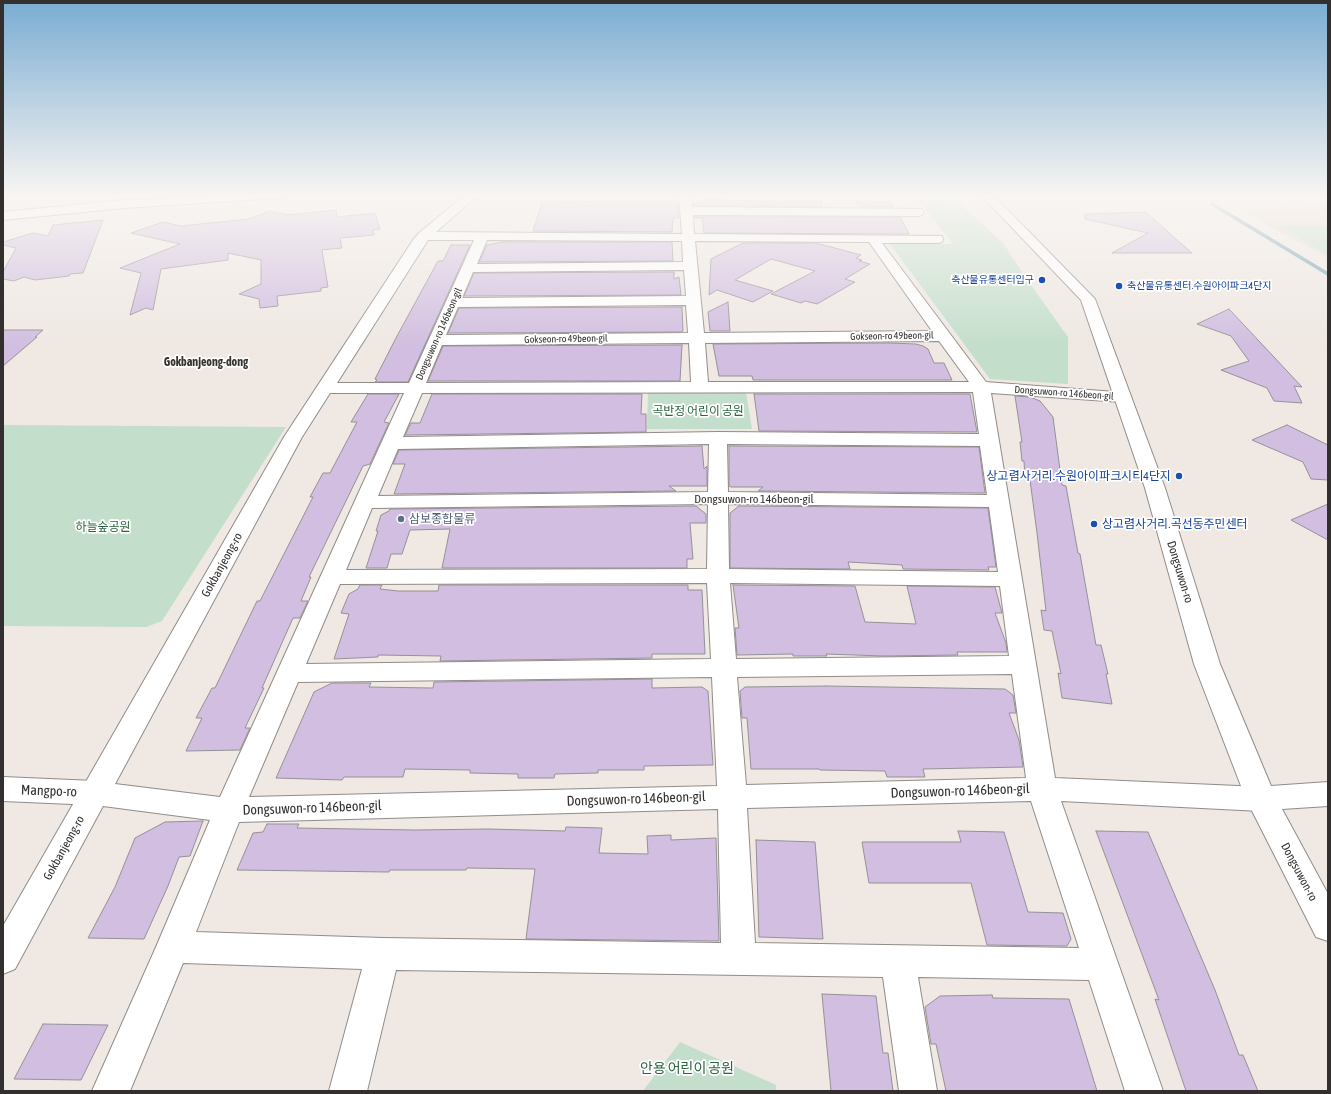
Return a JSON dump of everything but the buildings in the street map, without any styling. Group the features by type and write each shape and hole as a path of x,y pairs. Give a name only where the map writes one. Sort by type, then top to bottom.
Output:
{"street":[{"name":"Gokbanjeong-ro","path":"3,958 293,437 417,246"},
{"name":"Dongsuwon-ro 146beon-gil","path":"111,1091 173,947 229,810 478,246"},
{"path":"690,246 700,387"},
{"name":"Dongsuwon-ro 146beon-gil","path":"878,246 982,387 1042,789 1144,1091"},
{"name":"Dongsuwon-ro","path":"1037,246 1088,299 1155,488 1207,664 1261,799 1328,926"},
{"path":"468,268 691,266"},
{"path":"453,303 694,300"},
{"name":"Gokseon-ro 49beon-gil","path":"436,340 944,336"},
{"name":"Dongsuwon-ro 146beon-gil","path":"324,388 982,387 1122,397"},
{"path":"392,443 718,438 990,440"},
{"path":"718,438 718,576 732,797 739,959"},
{"name":"Dongsuwon-ro 146beon-gil","path":"365,502 718,498 999,501"},
{"path":"332,577 718,576 1011,579"},
{"path":"289,674 1024,665"},
{"name":"Mangpo-ro","path":"3,789 95,793 229,810"},
{"name":"Dongsuwon-ro 146beon-gil","path":"229,810 1042,789 1261,799 1328,794"},
{"path":"173,947 382,954 1101,964"},
{"path":"348,1091 382,954"},
{"path":"898,962 918,1091"}],"shaded area":[{"path":"1306,246 1328,246 1328,258"}],"green space":[{"path":"892,246 1005,246 1068,337 1068,384 990,379"},
{"path":"1313,246 1328,246 1328,255"},
{"name":"곡반정 어린이 공원","path":"648,392 746,393 752,429 647,429"},
{"name":"하늘숲공원","path":"3,425 286,427 162,621 146,627 3,626"},
{"name":"안용 어린이 공원","path":"680,1042 776,1085 776,1091 643,1091"}],"waterway":[{"path":"1282,246 1328,274"}],"place":[{"name":"축산물유통센터입구","path":"1042,280"},
{"name":"축산물유통센터.수원아이파크4단지","path":"1119,286"},
{"name":"상고렴사거리.수원아이파크시티4단지","path":"1179,476"},
{"name":"삼보종합물류","path":"401,519"},
{"name":"상고렴사거리.곡선동주민센터","path":"1094,524"}],"district":[{"name":"Gokbanjeong-dong","path":"206,362"}]}
